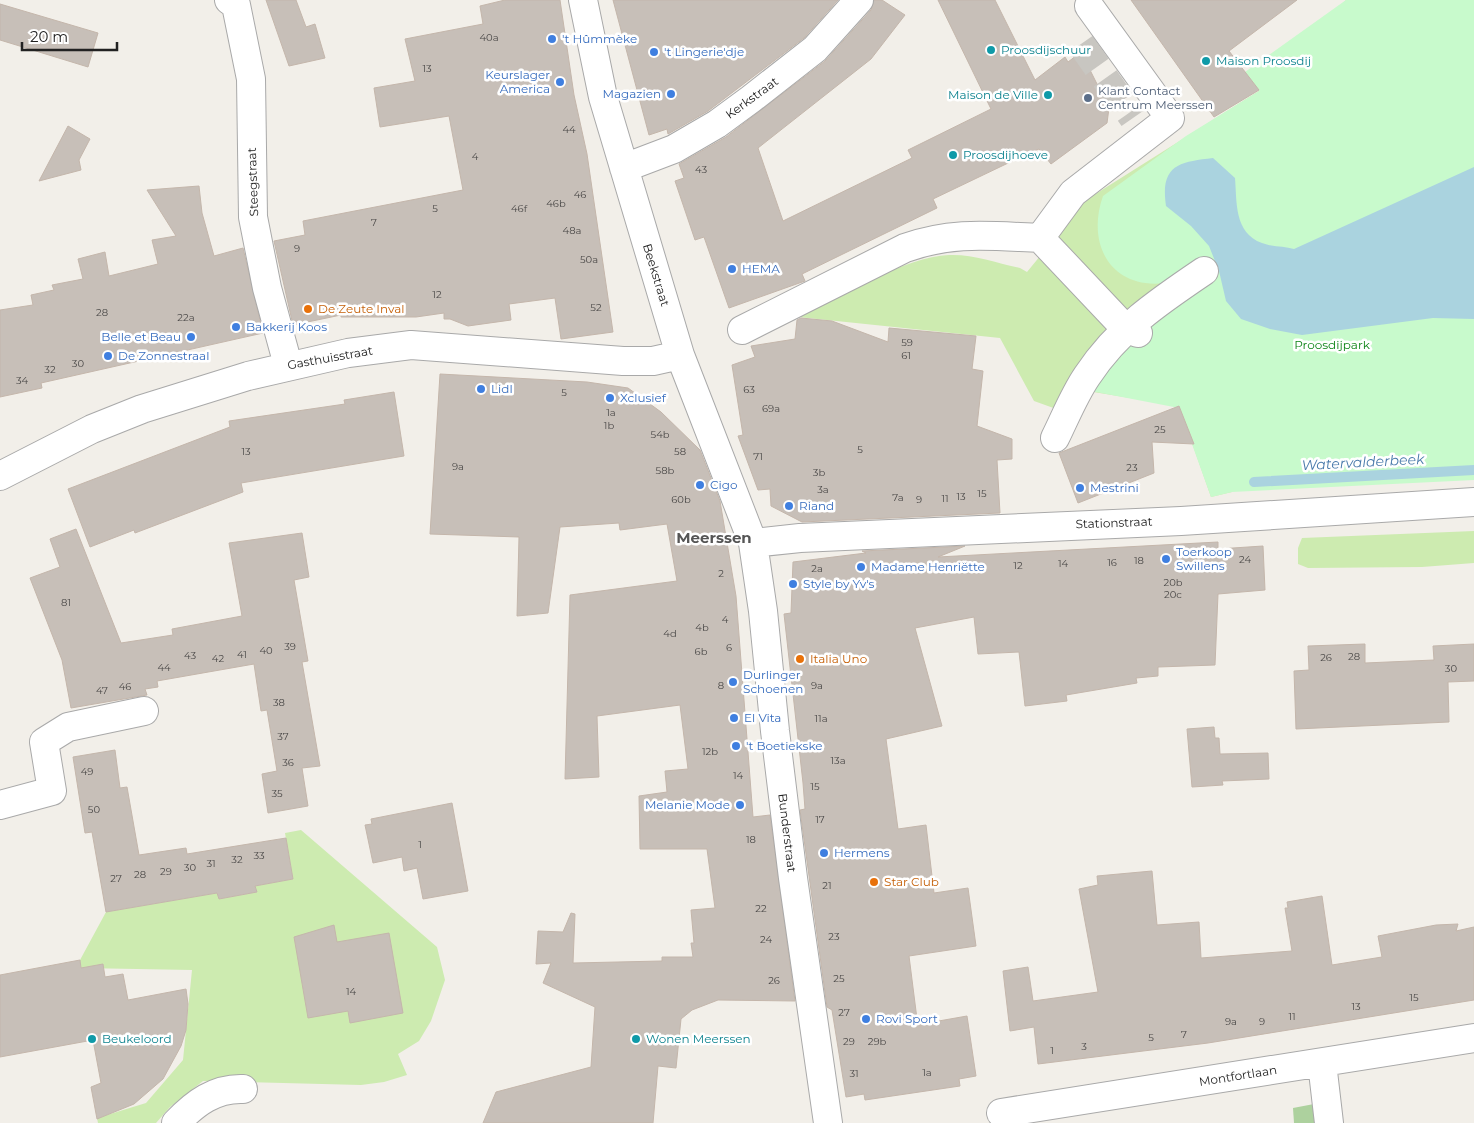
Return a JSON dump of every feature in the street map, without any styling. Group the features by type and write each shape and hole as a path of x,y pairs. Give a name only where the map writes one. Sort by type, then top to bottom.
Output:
{"street":[{"name":"Steegstraat","path":"229,0 236,5 251,79 253,217 267,288 288,365"},
{"name":"Beekstraat","path":"583,0 603,97 680,355 753,543"},
{"name":"Kerkstraat","path":"624,168 674,149 717,124 752,99 815,49 859,0"},
{"path":"1040,238 1073,192 1170,118 1089,6"},
{"path":"742,330 905,248 926,240 964,234 1040,238 1126,337"},
{"path":"1055,438 1086,377 1126,337 1151,306 1204,271"},
{"name":"Gasthuisstraat","path":"0,476 92,429 142,408 213,385 288,365 348,353 411,345 622,361 653,361 680,355"},
{"name":"Stationstraat","path":"753,543 819,537 1181,520 1474,502"},
{"name":"Bunderstraat","path":"753,543 763,611 774,731 793,878 828,1123"},
{"path":"0,805 52,791 44,742 68,727 144,711"},
{"name":"Montfortlaan","path":"1001,1113 1474,1038"},
{"path":"1322,1063 1329,1123"},
{"path":"176,1123 186,1112 215,1092 228,1089 243,1089"}],"green space":[{"path":"1346,0 1474,0 1232,492 1211,497 1179,406 1069,388 1059,410 1034,401 1000,338 798,317 872,279 913,262 932,257 949,255 967,256 1020,268 1027,272 1086,200 1259,91"},
{"name":"Proosdijpark","path":"1346,0 1474,0 1474,480 1232,492 1211,497 1179,408 1091,391 1171,282 1151,284 1134,280 1120,273 1109,262 1102,249 1098,232 1098,215 1103,196 1186,136 1259,91 1245,72"},
{"path":"1474,531 1474,563 1422,567 1308,568 1298,564 1298,548 1302,538"},
{"path":"301,830 437,947 445,980 431,1021 419,1041 398,1054 407,1075 384,1082 361,1085 203,1081 170,1107 156,1123 98,1123 97,1118 146,1103 183,1060 192,970 81,968 80,960 106,912 217,893 219,899 257,892 255,886 293,879 285,833"},
{"path":"1314,1104 1315,1123 1294,1123 1293,1108"}],"water":[{"path":"1213,158 1235,178 1239,216 1246,232 1262,243 1294,249 1474,167 1474,319 1433,318 1302,335 1270,329 1241,319 1226,301 1219,271 1209,246 1191,226 1166,206 1166,182 1174,168 1190,161"}],"building":[{"path":"266,0 296,0 306,27 315,24 325,58 289,66"},
{"path":"505,0 560,0 574,95 587,154 613,332 561,339 555,298 509,304 511,320 468,326 450,319 444,319 444,313 416,317 341,317 341,315 293,325 274,241 305,235 303,221 463,190 449,116 380,127 374,88 415,81 405,39 483,24 480,6"},
{"path":"613,0 838,0 804,38 708,111 668,134 667,129 649,135"},
{"name":"Proosdijhoeve","path":"874,0 882,0 905,15 871,59 758,148 783,221 912,158 908,150 991,109 938,0 995,0 1035,80 1065,57 1068,62 1081,52 1109,108 1107,123 1051,164 1039,149 1027,154 933,199 937,208 802,274 805,281 729,308 704,237 695,240 675,181 684,178 679,164 726,137 825,61 871,10"},
{"name":"Maison Proosdij","path":"1131,0 1297,0 1229,51 1259,90 1214,117"},
{"path":"0,4 98,33 88,67 0,40"},
{"path":"68,126 90,139 79,160 81,170 39,181"},
{"path":"199,186 202,213 214,256 243,248 263,333 41,383 42,388 0,397 0,310 33,305 31,295 54,290 52,285 83,279 78,259 105,252 109,276 158,264 152,240 176,236 147,190"},
{"path":"801,318 832,321 888,342 889,328 976,336 972,369 983,371 977,426 1012,439 1012,459 997,460 1000,513 802,522 771,506 770,489 758,490 738,436 743,435 732,365 755,357 751,346 795,339 797,320"},
{"path":"440,374 587,382 628,388 661,412 700,450 720,501 736,596 753,817 770,815 795,1001 718,1000 692,1010 681,1019 676,1068 658,1066 653,1123 483,1123 496,1092 591,1067 595,1007 543,983 551,963 536,964 538,931 563,932 571,913 575,914 573,963 662,961 662,957 693,957 691,943 694,943 691,910 715,908 707,849 640,849 639,796 667,792 665,771 688,769 680,705 597,716 599,777 565,779 570,595 677,581 667,524 620,530 619,523 560,527 548,613 517,616 519,537 430,534"},
{"path":"394,392 404,456 241,483 243,492 135,533 134,530 90,547 68,489 230,427 229,421 345,404 344,400"},
{"path":"1179,406 1194,444 1152,442 1154,473 1078,503 1059,453"},
{"path":"76,529 121,643 173,635 172,629 242,616 229,543 302,533 309,577 294,580 308,661 302,662 320,766 302,768 308,806 268,813 262,774 277,771 267,710 261,711 254,664 157,681 158,687 145,689 147,695 71,708 62,660 30,578 60,567 50,539"},
{"path":"1218,542 1218,549 1263,546 1265,590 1218,594 1215,665 1158,667 1158,676 1136,678 1137,683 1066,695 1067,701 1025,706 1019,652 978,654 974,617 915,628 942,726 886,739 898,829 926,825 934,893 968,888 976,946 909,956 917,1019 935,1016 933,1022 967,1016 976,1076 959,1079 960,1086 865,1100 864,1094 846,1097 832,1010 827,1007 800,810 805,809 803,783 784,614 791,613 793,562 866,553 862,551 965,546 938,557"},
{"path":"1365,644 1365,663 1434,660 1433,646 1474,644 1474,681 1448,682 1449,722 1296,729 1294,671 1309,670 1308,646"},
{"path":"1214,727 1215,738 1219,738 1220,754 1268,753 1269,779 1222,781 1223,785 1192,787 1187,729"},
{"path":"115,750 120,788 127,787 139,855 186,848 187,854 286,838 293,879 255,886 257,892 219,899 217,893 106,912 92,832 85,833 73,757"},
{"path":"452,803 468,891 423,899 417,868 404,871 402,857 373,863 365,825 372,824 371,819"},
{"path":"1152,871 1157,925 1199,922 1201,958 1292,951 1285,908 1288,908 1287,902 1322,896 1332,965 1382,957 1378,936 1436,925 1458,924 1456,931 1474,927 1474,1000 1208,1043 1038,1064 1034,1027 1010,1031 1003,971 1028,967 1033,1001 1098,992 1079,889 1098,885 1097,876"},
{"path":"334,925 337,942 389,933 403,1013 350,1023 348,1011 308,1018 294,937"},
{"name":"Beukeloord","path":"80,960 81,968 103,964 105,977 123,974 128,1000 186,989 188,1004 186,1030 181,1046 163,1079 134,1104 97,1119 91,1087 101,1083 93,1040 0,1057 0,975"}],"waterway":[{"name":"Watervalderbeek","path":"1254,482 1474,470"}],"tunnel":[{"path":"1081,44 1133,118"}],"place":[{"name":"'t Hûmmèke","path":"552,39"},
{"name":"Proosdijschuur","path":"991,50"},
{"name":"'t Lingerie'dje","path":"654,52"},
{"name":"Maison Proosdij","path":"1206,61"},
{"name":"Keurslager America","path":"560,82"},
{"name":"Magazien","path":"671,94"},
{"name":"Maison de Ville","path":"1048,95"},
{"name":"Klant Contact Centrum Meerssen","path":"1088,98"},
{"name":"Proosdijhoeve","path":"953,155"},
{"name":"HEMA","path":"732,269"},
{"name":"De Zeute Inval","path":"308,309"},
{"name":"Bakkerij Koos","path":"236,327"},
{"name":"Belle et Beau","path":"191,337"},
{"name":"De Zonnestraal","path":"108,356"},
{"name":"Lidl","path":"481,389"},
{"name":"Xclusief","path":"610,398"},
{"name":"Cigo","path":"700,485"},
{"name":"Mestrini","path":"1080,488"},
{"name":"Riand","path":"789,506"},
{"name":"Toerkoop Swillens","path":"1166,559"},
{"name":"Madame Henriëtte","path":"861,567"},
{"name":"Style by Yv's","path":"793,584"},
{"name":"Italia Uno","path":"800,659"},
{"name":"Durlinger Schoenen","path":"733,682"},
{"name":"El Vita","path":"734,718"},
{"name":"'t Boetiekske","path":"736,746"},
{"name":"Melanie Mode","path":"740,805"},
{"name":"Hermens","path":"824,853"},
{"name":"Star Club","path":"874,882"},
{"name":"Rovi Sport","path":"866,1019"},
{"name":"Beukeloord","path":"92,1039"},
{"name":"Wonen Meerssen","path":"636,1039"}],"district":[{"name":"Meerssen","path":"714,538"}]}
